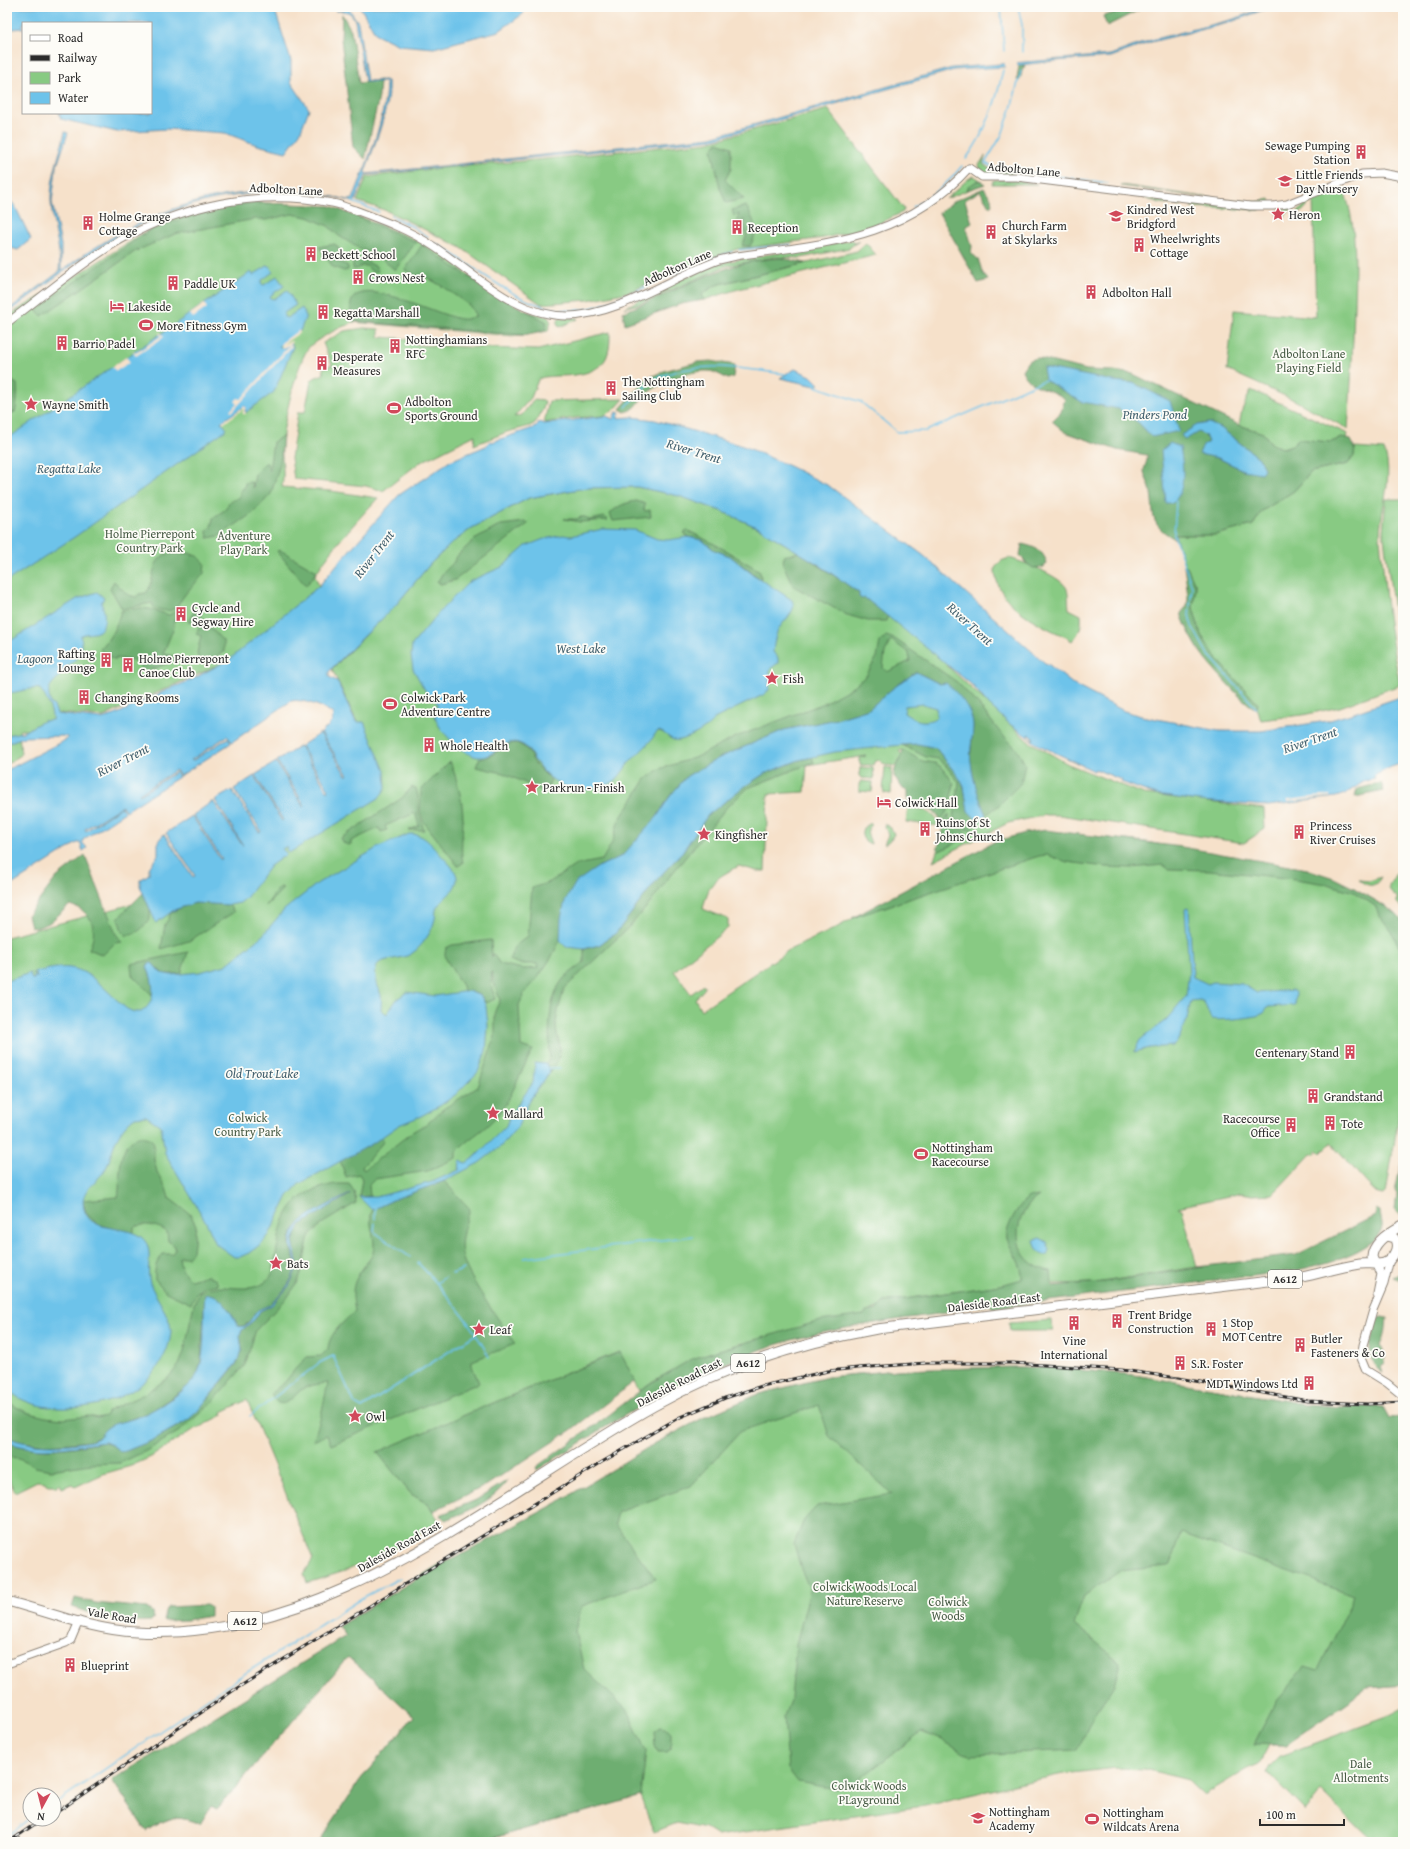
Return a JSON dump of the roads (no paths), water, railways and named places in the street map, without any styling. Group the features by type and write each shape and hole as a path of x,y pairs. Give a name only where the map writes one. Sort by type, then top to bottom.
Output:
{"main road":[{"name":"Daleside Road East","path":"1349,1266 1373,1250 1386,1236 1403,1225"},
{"path":"1386,1236 1394,1238 1400,1246 1390,1259"},
{"path":"1373,1250 1372,1257 1375,1263"},
{"name":"Daleside Road East","path":"158,1632 194,1630 249,1620 330,1595 363,1580 442,1537 654,1406 701,1382 777,1352 826,1339 877,1329 1302,1277 1349,1266 1382,1263 1390,1259"},
{"name":"A612","path":"7,1601 79,1621"},
{"name":"Vale Road","path":"79,1621 116,1630 158,1632"}],"street":[{"name":"Adbolton Lane","path":"7,323 112,244 160,220 193,208 242,198 282,198 333,203 384,220 431,245 504,297 538,311 568,316 608,309 719,260 841,240 882,228 911,215 933,202 957,181 969,168 982,177 1017,177 1224,204 1250,206 1273,206 1287,204 1362,174 1388,174 1403,177"},
{"path":"1377,1296 1384,1284 1390,1259"},
{"path":"1375,1263 1380,1274 1377,1296 1363,1345 1362,1363 1370,1374 1387,1383 1403,1396"},
{"name":"Vale Road","path":"7,1664 66,1643 70,1640 79,1621"}],"water":[{"path":"7,7 274,7 291,61 291,82 309,109 300,133 286,152 257,145 225,133 167,129 117,132 61,119 59,114 152,114 152,22 22,22 22,28 13,29 7,33"},
{"path":"336,7 338,7 339,10 349,9 358,22 367,81 385,80 388,82 387,104 377,139 365,172 366,174 711,137 952,68 1110,55 1151,40 1234,19 1266,7 1271,7 1228,23 1151,42 1111,57 954,70 713,139 366,175 355,201 353,202 343,199 353,199 369,157 383,111 386,82 365,82 355,21 350,13 336,11"},
{"path":"360,7 526,7 523,14 499,31 434,48 399,45 376,34"},
{"path":"65,132 68,133 56,169 52,202 61,245 61,271 95,248 128,229 162,213 197,202 232,195 269,192 308,193 314,194 278,193 238,195 201,202 166,214 132,229 100,247 38,290 7,314 7,311 59,272 60,263 52,211 51,193 54,175"},
{"path":"7,197 15,206 31,239 18,250 7,247"},
{"name":"Regatta Lake","path":"269,265 273,272 262,280 261,284 264,285 277,276 284,286 271,295 270,298 274,299 287,290 296,305 284,313 284,317 287,318 302,308 306,316 300,331 280,345 280,347 283,348 291,343 293,347 274,392 245,413 245,406 221,422 227,429 76,536 7,581 7,439 251,272 253,275"},
{"name":"Pinders Pond","path":"1043,367 1113,381 1133,383 1170,401 1179,431 1152,437 1139,423 1119,409 1082,402 1045,380"},
{"path":"795,369 811,376 819,384 815,386 780,378"},
{"path":"616,412 620,413 617,418 632,417 655,420 746,447 829,486 923,555 1045,663 1074,685 1124,711 1141,716 1219,731 1261,731 1327,721 1403,696 1403,763 1391,767 1374,776 1375,779 1365,781 1345,794 1336,797 1268,806 1199,801 1156,795 1121,782 1122,780 1095,769 1094,771 1037,744 1011,725 989,705 972,685 865,598 862,599 859,597 859,593 821,566 759,528 721,511 679,496 637,487 585,488 529,498 472,528 452,543 431,563 395,606 333,667 329,672 329,677 337,681 356,722 364,722 385,771 386,788 379,798 289,853 286,849 288,848 287,846 282,849 287,854 270,866 246,898 240,903 229,905 195,903 174,910 156,923 140,886 140,880 149,874 149,868 158,855 158,841 164,834 193,877 195,876 166,833 192,816 220,859 222,859 193,815 213,801 243,845 215,800 232,790 259,832 261,831 234,789 254,776 282,821 283,820 255,775 276,762 303,806 305,806 277,761 300,746 327,791 329,790 301,746 320,733 346,775 348,775 321,733 332,722 333,714 319,706 295,700 291,701 232,742 227,736 191,760 192,761 228,738 231,743 180,776 176,770 139,794 140,795 176,772 179,777 126,811 122,806 85,829 86,831 121,807 125,812 84,839 82,842 87,848 83,851 80,843 77,843 7,888 7,770 67,739 67,737 24,737 7,743 7,735 23,732 43,721 52,720 52,713 49,704 40,689 7,693 7,643 77,599 97,592 104,598 101,603 104,609 104,621 102,628 97,632 80,636 82,641 81,648 78,652 80,655 59,674 60,676 51,685 49,695 51,704 54,706 57,714 101,719 115,715 189,681 230,659 319,586 399,495 450,461 486,446 490,441 492,442 536,427 539,422 544,424 606,416 613,419","holes":["1028,734 1034,738 1033,740 1029,738"]},
{"path":"1209,423 1222,429 1259,458 1264,469 1261,473 1243,470 1218,458 1199,454 1202,447 1208,442 1205,435 1198,432 1185,440 1181,435 1197,425"},
{"path":"1170,443 1180,447 1183,476 1180,491 1177,497 1173,503 1166,503 1161,451"},
{"name":"West Lake","path":"603,529 635,530 657,539 668,540 688,537 702,540 714,550 730,556 751,573 792,600 794,606 789,616 778,630 775,639 773,652 778,658 778,663 770,669 769,690 763,695 714,719 708,726 689,737 674,740 658,731 611,784 596,788 577,789 567,787 559,783 543,771 524,745 515,742 505,745 486,756 480,757 467,753 446,735 437,722 435,716 437,702 429,697 413,669 411,656 412,645 442,609 470,581 502,567 526,546 544,539 563,535 570,536"},
{"path":"916,672 940,684 946,683 968,708 973,726 971,758 973,776 986,815 979,822 968,811 964,787 960,779 936,748 918,744 902,745 835,752 799,760 764,774 742,788 708,815 680,855 659,877 616,933 599,945 584,949 566,947 560,941 561,918 565,901 576,882 598,867 622,856 657,817 670,796 687,776 721,757 784,730 837,719 869,709 892,689","holes":["923,704 936,708 937,717 928,721 920,721 904,713 905,706"]},
{"name":"Old Trout Lake","path":"409,834 423,837 430,843 452,867 457,877 457,882 453,890 437,907 432,929 419,947 407,956 383,961 377,965 376,976 381,997 381,1010 387,1014 397,999 407,992 435,996 468,991 481,996 486,1006 488,1026 486,1051 478,1072 455,1095 441,1105 421,1116 399,1125 372,1144 299,1184 288,1196 269,1235 261,1244 249,1253 240,1257 234,1257 216,1244 206,1222 165,1153 161,1126 146,1116 135,1117 120,1132 106,1168 90,1186 84,1196 84,1209 88,1218 95,1223 133,1233 141,1237 147,1244 149,1253 150,1283 170,1324 171,1330 168,1346 157,1369 147,1379 136,1388 111,1401 82,1407 52,1408 27,1402 19,1398 7,1388 7,981 30,973 32,979 34,979 34,975 37,978 36,974 32,973 48,969 75,969 89,975 127,1009 134,1012 141,1012 150,1003 153,991 147,967 149,963 152,963 161,973 171,975 200,972 226,965 263,935 284,910 318,883 377,848"},
{"path":"1185,909 1189,909 1193,977 1208,984 1213,982 1242,984 1257,993 1292,990 1296,993 1295,1005 1268,1007 1263,1014 1252,1017 1215,1020 1211,1019 1204,1002 1200,1000 1191,1001 1186,1023 1177,1042 1173,1046 1150,1048 1134,1052 1140,1040 1166,1020 1186,996 1189,972"},
{"path":"535,1063 546,1064 550,1072 531,1098 518,1126 501,1146 479,1163 444,1181 395,1199 372,1210 359,1197 376,1197 432,1182 459,1170 460,1161 466,1163 475,1157 506,1126 510,1115 533,1083"},
{"path":"350,1194 300,1225 293,1241 298,1266 289,1286 272,1305 260,1311 254,1320 242,1330 240,1336 242,1350 239,1360 197,1412 188,1420 153,1440 121,1452 105,1442 44,1449 20,1446 7,1442 7,1437 27,1443 49,1445 70,1444 95,1440 110,1426 144,1414 160,1406 178,1394 195,1378 202,1360 205,1295 210,1294 215,1296 225,1304 238,1326 241,1327 247,1324 258,1310 269,1305 277,1298 292,1279 296,1263 291,1239 298,1225 314,1212"},
{"path":"1040,1238 1047,1242 1050,1250 1048,1255 1040,1253 1037,1249 1034,1240"}],"waterway":[{"path":"1001,7 1004,51"},
{"path":"1018,7 1022,25 1022,52"},
{"path":"966,159 985,128 997,94 1003,70"},
{"path":"1021,71 1011,109 1002,135 985,163 995,168 1108,183"},
{"path":"913,207 940,189 962,166"},
{"path":"353,202 379,212"},
{"path":"391,216 413,227 428,237"},
{"path":"435,243 506,290 525,300 545,307 565,310 586,309 626,295"},
{"path":"739,250 791,245"},
{"path":"632,293 702,262 732,252"},
{"path":"626,407 648,384 657,378 673,372 705,367 721,367 785,374"},
{"path":"815,386 861,402 897,432 926,431 1045,380"},
{"path":"1176,501 1174,535 1192,587 1189,615 1192,626 1207,653 1256,708"},
{"path":"548,1068 560,1068"},
{"path":"375,1207 375,1219"},
{"path":"375,1223 374,1231 376,1233 410,1257"},
{"path":"524,1258 693,1236"},
{"path":"418,1263 457,1307 474,1331 489,1357"},
{"path":"452,1274 464,1269"},
{"path":"437,1283 445,1277"},
{"path":"250,1416 319,1363 333,1356 355,1404 362,1408 476,1334"},
{"path":"62,1799 235,1680 362,1598 400,1578"},
{"path":"7,1836 22,1824"}],"railway":[{"path":"62,1808 234,1690 602,1462 678,1418 725,1398 762,1386 828,1371 858,1368 926,1363 1013,1363 1122,1370 1178,1378 1308,1401 1367,1404 1403,1402"},
{"path":"9,1842 31,1827"}],"place":[{"name":"Sewage Pumping Station","path":"1361,152"},
{"name":"Little Friends Day Nursery","path":"1285,181"},
{"name":"Heron","path":"1278,214"},
{"name":"Kindred West Bridgford","path":"1116,216"},
{"name":"Holme Grange Cottage","path":"88,223"},
{"name":"Reception","path":"737,227"},
{"name":"Church Farm at Skylarks","path":"991,232"},
{"name":"Wheelwrights Cottage","path":"1139,245"},
{"name":"Beckett School","path":"311,254"},
{"name":"Crows Nest","path":"358,277"},
{"name":"Paddle UK","path":"173,283"},
{"name":"Adbolton Hall","path":"1091,292"},
{"name":"Lakeside","path":"117,306"},
{"name":"Regatta Marshall","path":"323,312"},
{"name":"More Fitness Gym","path":"146,325"},
{"name":"Barrio Padel","path":"62,343"},
{"name":"Nottinghamians RFC","path":"395,346"},
{"name":"Desperate Measures","path":"322,363"},
{"name":"The Nottingham Sailing Club","path":"611,388"},
{"name":"Wayne Smith","path":"31,404"},
{"name":"Adbolton Sports Ground","path":"394,408"},
{"name":"Cycle and Segway Hire","path":"181,614"},
{"name":"Rafting Lounge","path":"106,660"},
{"name":"Holme Pierrepont Canoe Club","path":"128,665"},
{"name":"Fish","path":"772,678"},
{"name":"Changing Rooms","path":"84,697"},
{"name":"Colwick Park Adventure Centre","path":"390,704"},
{"name":"Whole Health","path":"429,745"},
{"name":"Parkrun - Finish","path":"532,787"},
{"name":"Colwick Hall","path":"884,802"},
{"name":"Ruins of St Johns Church","path":"925,829"},
{"name":"Princess River Cruises","path":"1299,832"},
{"name":"Kingfisher","path":"704,834"},
{"name":"Centenary Stand","path":"1350,1052"},
{"name":"Grandstand","path":"1313,1096"},
{"name":"Mallard","path":"493,1113"},
{"name":"Tote","path":"1330,1123"},
{"name":"Racecourse Office","path":"1291,1125"},
{"name":"Nottingham Racecourse","path":"921,1154"},
{"name":"Bats","path":"276,1263"},
{"name":"Trent Bridge Construction","path":"1117,1321"},
{"name":"Vine International","path":"1074,1323"},
{"name":"Leaf","path":"479,1329"},
{"name":"1 Stop MOT Centre","path":"1211,1329"},
{"name":"Butler Fasteners & Co","path":"1300,1345"},
{"name":"S.R. Foster","path":"1180,1363"},
{"name":"MDT Windows Ltd","path":"1309,1383"},
{"name":"Owl","path":"355,1416"},
{"name":"Blueprint","path":"70,1665"},
{"name":"Nottingham Academy","path":"978,1818"},
{"name":"Nottingham Wildcats Arena","path":"1092,1819"}],"park label":[{"name":"Adbolton Lane Playing Field","path":"1309,360"},
{"name":"Holme Pierrepont Country Park","path":"150,540"},
{"name":"Adventure Play Park","path":"244,542"},
{"name":"Colwick Country Park","path":"248,1124"},
{"name":"Colwick Woods Local Nature Reserve","path":"865,1593"},
{"name":"Colwick Woods","path":"948,1608"},
{"name":"Dale Allotments","path":"1361,1770"},
{"name":"Colwick Woods PLayground","path":"869,1792"}],"water label":[{"name":"River Trent","path":"694,451"},
{"name":"River Trent","path":"374,554"},
{"name":"River Trent","path":"970,624"},
{"name":"Lagoon","path":"35,658"},
{"name":"River Trent","path":"1310,740"},
{"name":"River Trent","path":"123,760"}]}
